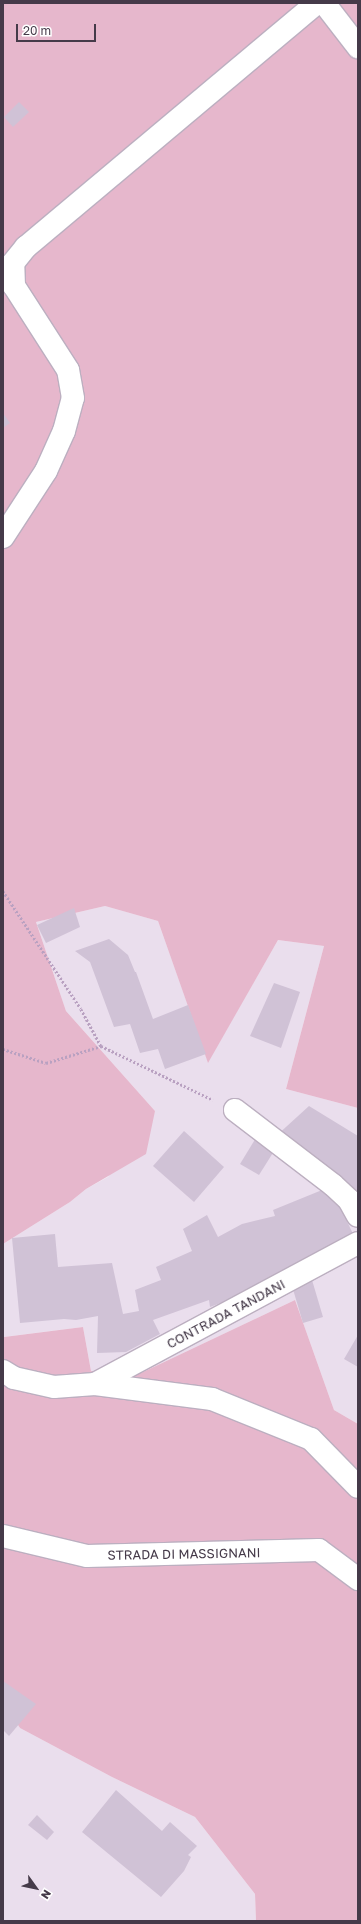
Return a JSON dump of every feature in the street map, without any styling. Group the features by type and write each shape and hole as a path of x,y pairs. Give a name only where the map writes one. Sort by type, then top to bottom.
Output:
{"street":[{"path":"3,537 46,471 64,431 73,398 68,370 14,286 13,263 26,246 317,3"},
{"path":"324,3 358,47"},
{"path":"235,1110 333,1185 348,1200 358,1216"},
{"name":"CONTRADA TANDANI","path":"95,1384 358,1243"},
{"path":"3,1371 14,1378 54,1387 95,1384 212,1399 311,1439 358,1487"},
{"name":"STRADA DI MASSIGNANI","path":"3,1536 87,1556 319,1550 358,1579"}],"path":[{"path":"3,891 81,1009 101,1046 235,1110"},
{"path":"3,1049 46,1063 101,1046"}],"shaded area":[{"path":"3,3 358,3 358,1108 286,1089 324,946 278,940 208,1063 158,921 105,906 36,922 66,1011 155,1111 146,1154 86,1189 70,1202 3,1244"},
{"path":"105,906 158,921 208,1062 278,940 324,946 286,1089 358,1108 358,1424 334,1410 295,1300 141,1373 91,1371 83,1327 3,1337 3,1244 70,1202 86,1189 108,1177 155,1111 66,1011 36,922"},
{"path":"3,1269 4,1337 83,1327 91,1371 141,1373 295,1300 334,1410 358,1424 358,1921 256,1921 255,1894 195,1817 112,1777 20,1728 3,1703"},
{"path":"3,1703 20,1728 112,1777 195,1817 255,1894 256,1921 3,1921"}],"building":[{"path":"19,102 29,112 13,127 4,117"},
{"path":"3,413 10,423 3,428"},
{"path":"74,908 80,927 46,943 37,925"},
{"path":"109,939 128,955 136,972 153,1019 188,1005 206,1054 165,1069 158,1049 140,1053 130,1024 114,1027 90,962 75,951"},
{"path":"274,983 300,992 281,1048 250,1036"},
{"path":"309,1106 358,1136 358,1198 275,1137"},
{"path":"184,1131 224,1167 194,1202 153,1166"},
{"path":"257,1136 276,1148 259,1175 240,1164"},
{"path":"327,1188 347,1214 344,1215 354,1236 239,1296 210,1307 209,1300 153,1320 160,1334 126,1352 97,1353 98,1316 76,1320 64,1319 20,1323 12,1238 55,1234 58,1267 112,1263 123,1314 139,1311 135,1290 161,1280 156,1267 192,1251 183,1229 207,1215 218,1237 242,1224 275,1216 273,1210"},
{"path":"312,1280 323,1317 303,1323 292,1286"},
{"path":"358,1335 358,1367 344,1359"},
{"path":"3,1681 36,1704 9,1736 3,1730"},
{"path":"116,1790 162,1831 170,1822 197,1846 188,1855 191,1857 184,1871 161,1897 82,1832"},
{"path":"37,1815 54,1832 47,1840 28,1825"}]}
